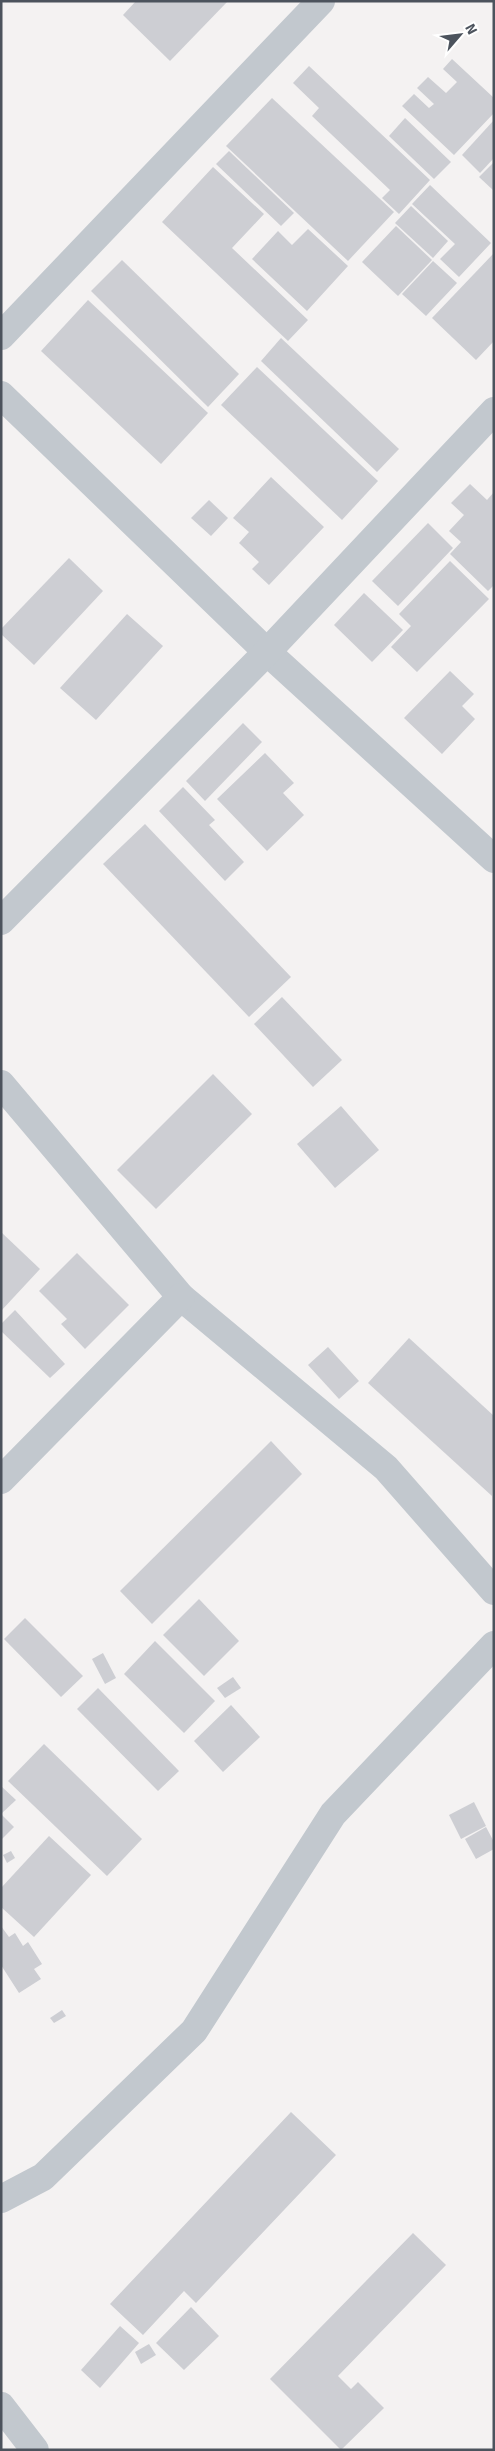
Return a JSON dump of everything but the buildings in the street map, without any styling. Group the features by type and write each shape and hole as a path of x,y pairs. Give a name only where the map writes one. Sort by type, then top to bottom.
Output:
{"street":[{"path":"1,336 321,1"},
{"path":"1,395 267,652 494,859"},
{"path":"1,922 267,652 494,411"},
{"path":"1,1084 181,1297 386,1468 494,1590"},
{"path":"1,1480 181,1297"},
{"path":"1,2198 43,2176 194,2031 333,1814 494,1645"},
{"path":"1,2406 35,2450"}]}
